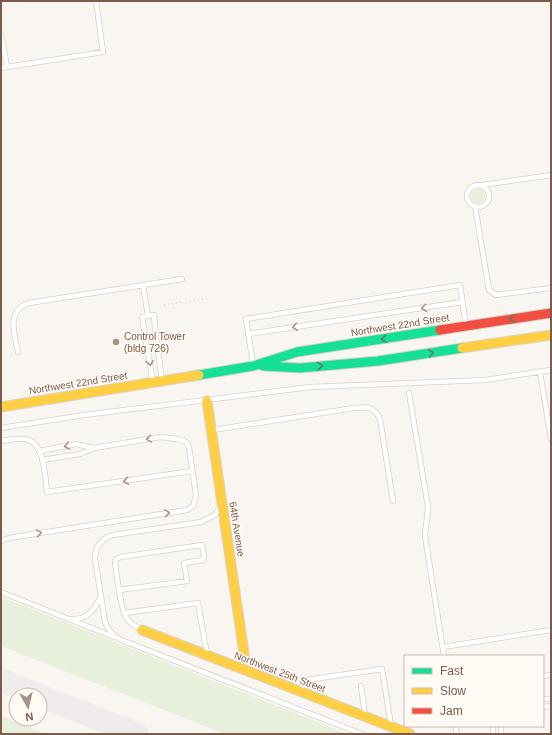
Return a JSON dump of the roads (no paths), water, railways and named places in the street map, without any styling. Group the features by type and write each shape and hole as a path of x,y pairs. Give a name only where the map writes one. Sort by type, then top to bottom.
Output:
{"street":[{"name":"Northwest 22nd Street","path":"1,407 253,366 297,352 551,313"},
{"name":"Northwest 22nd Street","path":"253,366 300,368 357,363 450,351 551,335"},
{"name":"64th Avenue","path":"207,401 245,660"},
{"name":"Northwest 25th Street","path":"142,630 410,734"}],"lane":[{"path":"1,68 104,52 96,1"},
{"path":"1,34 7,67"},
{"path":"482,185 488,191 489,198 485,204 475,206 469,202 467,195 472,186 551,175"},
{"path":"475,206 489,290 496,295 551,288"},
{"path":"18,352 13,321 17,310 23,305 182,279"},
{"path":"143,285 148,316"},
{"path":"253,366 246,319 460,285 466,326"},
{"path":"248,334 462,302"},
{"path":"153,382 142,317 154,315 162,381"},
{"path":"1,428 84,415 317,387 474,381 551,370"},
{"path":"540,372 551,439"},
{"path":"409,393 428,507 425,536 444,655"},
{"path":"212,430 354,408 372,408 380,419 393,501"},
{"path":"1,541 9,538 187,510 193,506 196,496 189,447 186,442 178,439 160,437 94,448 80,454 42,460"},
{"path":"1,441 25,439 36,443 40,451 47,492 192,471"},
{"path":"40,451 76,444 94,448"},
{"path":"119,639 107,627 95,555 96,548 104,539 114,535 205,520 218,511 222,501"},
{"path":"119,590 187,581 184,564 203,560 202,545 120,557 116,559 115,563 119,590 124,613 130,622 142,630"},
{"path":"1,592 362,734"},
{"path":"68,618 78,619 88,615 96,607 101,595"},
{"path":"124,613 198,603 207,655"},
{"path":"443,647 551,630"},
{"path":"300,691 306,680 382,668 391,727"},
{"path":"360,686 365,717"}],"place":[{"name":"Control Tower (bldg 726)","path":"116,342"}]}
